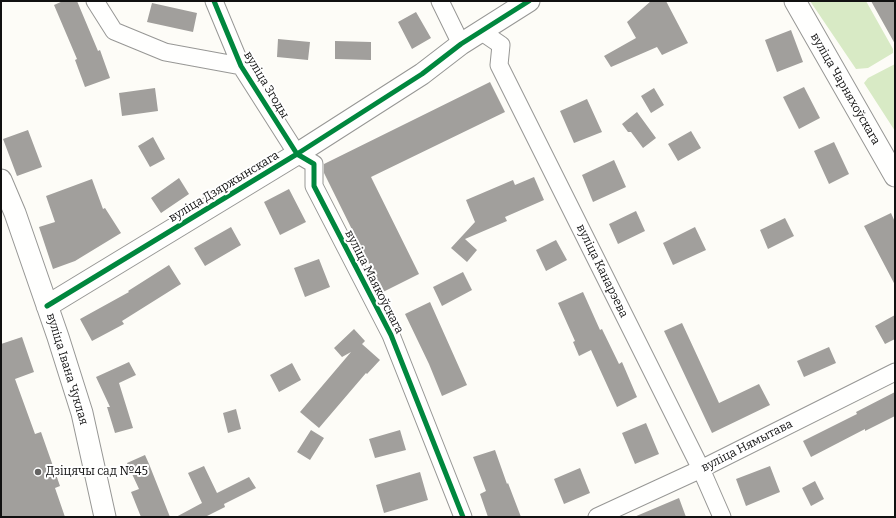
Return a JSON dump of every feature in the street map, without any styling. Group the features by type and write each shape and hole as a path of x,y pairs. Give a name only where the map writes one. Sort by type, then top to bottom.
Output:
{"street":[{"path":"95,1 114,31 165,52 241,66"},
{"name":"вуліца Згоды","path":"214,1 241,66 297,154"},
{"path":"440,1 461,44"},
{"name":"вуліца Дзяржынскага","path":"47,306 297,154 422,74 461,44 529,1"},
{"name":"вуліца Чарняхоўскага","path":"795,1 895,176"},
{"name":"вуліца Канарэева","path":"482,32 501,45 499,65 701,469 722,517"},
{"name":"вуліца Маякоўскага","path":"297,154 314,164 314,186 391,335 463,517"},
{"name":"вуліца Івана Чуклая","path":"1,180 8,214 47,306 82,413 105,517"},
{"name":"вуліца Нямытава","path":"597,517 701,469 895,372"}],"green space":[{"path":"810,1 866,1 893,49 893,53 868,68 856,69"},
{"path":"895,64 895,131 864,83 868,78"}],"building":[{"path":"63,1 77,1 98,51 100,50 110,78 85,87 75,60 77,59 54,5"},
{"path":"651,1 666,1 688,43 662,55 657,47 611,67 604,56 636,38 627,22"},
{"path":"871,1 895,1 895,44"},
{"path":"152,3 197,13 193,32 147,22"},
{"path":"416,12 431,38 412,49 398,22"},
{"path":"791,30 803,62 777,72 765,40"},
{"path":"278,39 310,42 308,60 277,57"},
{"path":"335,41 371,42 371,60 335,59"},
{"path":"490,82 505,112 371,177 419,274 383,292 324,173 324,164"},
{"path":"804,87 820,118 799,129 783,97"},
{"path":"155,88 158,111 122,116 119,93"},
{"path":"654,88 664,105 651,113 641,96"},
{"path":"587,99 602,132 574,143 560,111"},
{"path":"637,112 656,138 643,148 631,132 628,132 622,124"},
{"path":"28,130 42,167 17,176 3,139"},
{"path":"691,131 701,148 678,161 668,144"},
{"path":"153,137 165,159 150,167 138,146"},
{"path":"834,142 849,174 829,184 814,151"},
{"path":"614,160 626,187 593,202 582,175"},
{"path":"534,177 544,200 505,217 507,221 465,239 477,250 467,262 451,248 475,222 466,200 513,180 515,185"},
{"path":"179,178 189,194 161,213 151,198"},
{"path":"92,179 103,209 105,208 121,233 75,261 53,269 39,227 55,222 46,196"},
{"path":"289,189 306,222 280,235 264,202"},
{"path":"636,211 645,231 618,244 609,224"},
{"path":"891,213 895,222 895,285 864,226"},
{"path":"785,218 794,236 768,249 760,230"},
{"path":"231,227 241,245 205,266 194,248"},
{"path":"695,227 706,250 673,265 663,243"},
{"path":"556,240 567,260 546,271 536,250"},
{"path":"319,259 330,287 305,297 294,268"},
{"path":"169,265 181,284 122,321 124,324 92,341 80,319 129,292 128,291"},
{"path":"463,272 472,290 442,306 433,287"},
{"path":"583,292 600,330 602,329 619,364 622,362 637,397 617,407 591,350 579,356 573,342 575,341 558,303"},
{"path":"430,302 467,385 442,396 429,364 405,314"},
{"path":"895,315 895,339 885,344 875,326"},
{"path":"682,323 719,403 759,384 770,405 712,433 664,331"},
{"path":"354,329 365,341 362,344 380,360 367,374 366,373 319,428 300,412 351,352 342,357 334,348"},
{"name":"Дзіцячы сад №45","path":"22,337 34,372 15,379 35,434 41,432 60,486 55,488 65,517 1,517 1,344"},
{"path":"829,347 836,363 804,377 797,361"},
{"path":"129,362 136,375 119,383 133,428 115,433 107,407 110,407 96,377"},
{"path":"292,363 301,380 279,392 270,375"},
{"path":"895,392 895,416 865,431 865,429 811,457 803,441 857,414 856,412"},
{"path":"236,409 241,429 228,433 223,413"},
{"path":"646,423 659,454 635,464 622,433"},
{"path":"311,430 324,438 310,460 297,452"},
{"path":"400,430 406,450 375,458 369,439"},
{"path":"495,450 521,517 488,517 480,494 486,491 473,457"},
{"path":"145,455 170,517 141,517 131,492 139,489 127,463"},
{"path":"204,466 217,493 249,477 256,488 224,504 225,507 205,517 176,517 202,503 188,473"},
{"path":"770,466 780,492 746,506 736,479"},
{"path":"580,468 590,493 564,504 554,479"},
{"path":"420,472 428,500 384,513 376,485"},
{"path":"815,481 824,499 811,506 802,488"},
{"path":"679,498 686,517 634,517"}],"cycle path":[{"path":"214,1 241,66 297,154 314,164 314,186 391,335 463,517"},
{"path":"47,306 297,154 422,74 461,44 529,1"}],"place":[{"name":"Дзіцячы сад №45","path":"38,472"}]}
